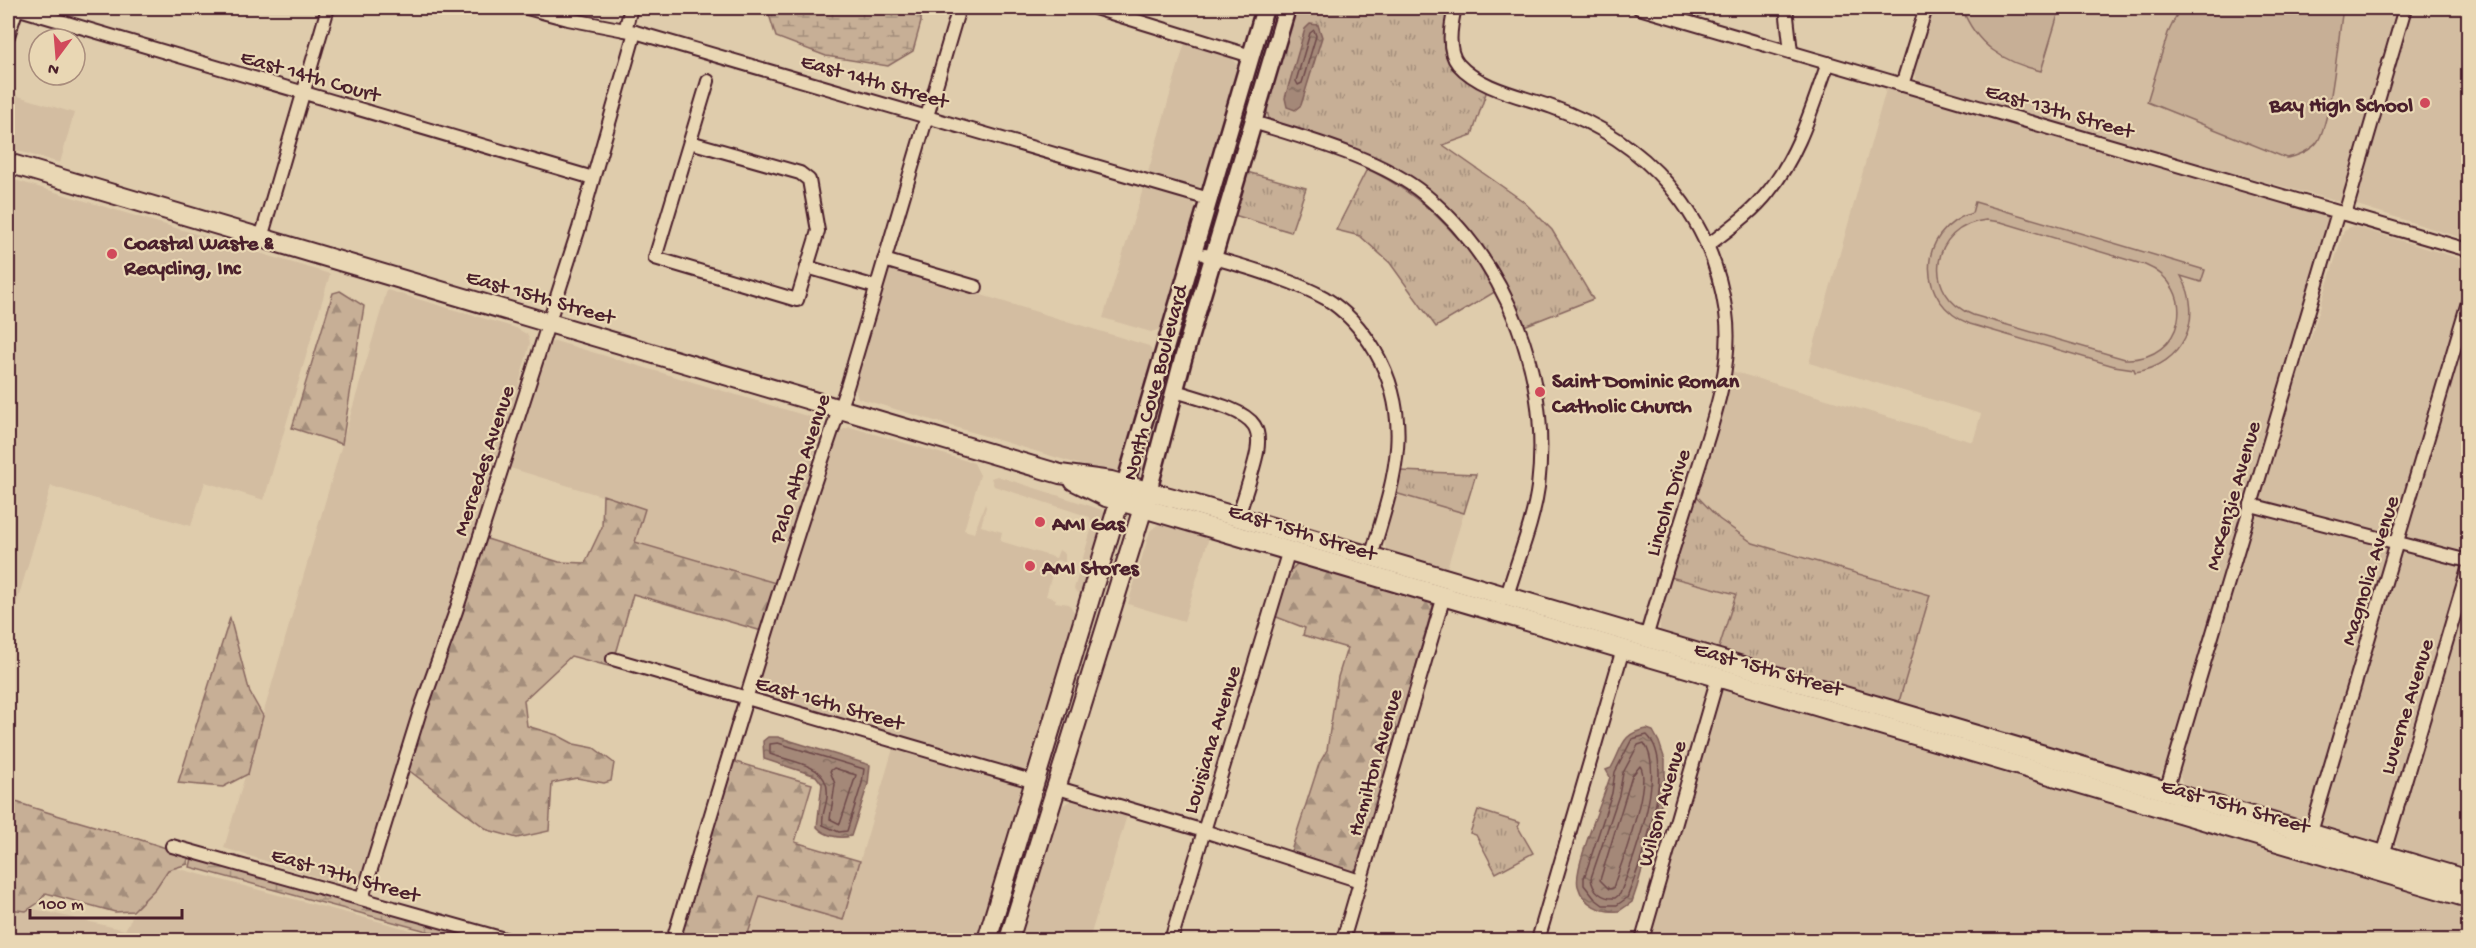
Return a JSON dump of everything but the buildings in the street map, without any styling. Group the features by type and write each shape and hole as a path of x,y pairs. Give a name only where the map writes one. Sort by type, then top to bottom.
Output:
{"main road":[{"name":"North Cove Boulevard","path":"987,940 1265,8"},
{"path":"1209,256 1287,8"},
{"name":"East 15th Street","path":"8,163 2380,863 2469,898"},
{"path":"1209,199 1214,208 1214,217 1209,256"},
{"name":"North Cove Boulevard","path":"1009,940 1146,499 1204,287 1209,256"},
{"name":"East 15th Street","path":"1146,499 1238,517 1291,542"},
{"name":"East 15th Street","path":"2380,863 2469,880"}],"street":[{"path":"8,36 16,8"},
{"name":"East 14th Court","path":"16,8 593,178"},
{"path":"261,238 328,8"},
{"name":"East 14th Street","path":"528,8 630,31 927,115 1209,199"},
{"name":"Mercedes Avenue","path":"362,898 593,178 630,31 631,8"},
{"name":"Palo Alto Avenue","path":"673,940 746,700 839,408 959,8"},
{"path":"1095,8 1251,56"},
{"name":"Lincoln Drive","path":"1455,8 1451,26 1452,53 1456,63 1474,80 1565,111 1602,128 1633,148 1658,170 1687,209 1707,246 1727,316 1723,378 1709,434 1644,646"},
{"name":"East 13th Street","path":"1639,8 2469,250"},
{"path":"1786,8 1791,52"},
{"path":"1902,85 1926,8"},
{"name":"McKenzie Avenue","path":"2163,799 2251,505 2405,8"},
{"path":"1707,246 1746,215 1768,192 1789,164 1803,135 1828,63"},
{"path":"690,142 800,173 809,180 818,231 797,300 656,258 690,142 708,81"},
{"path":"1253,122 1350,155 1405,182 1438,208 1495,275 1513,312 1525,347 1536,396 1538,430 1538,485 1534,506 1504,605"},
{"path":"1209,256 1300,287 1325,299 1359,328 1378,356 1393,393 1399,449 1395,474 1369,565"},
{"path":"884,260 976,287"},
{"path":"807,267 876,287"},
{"name":"Magnolia Avenue","path":"2308,842 2469,302"},
{"path":"1175,391 1235,409 1248,417 1256,427 1259,436 1258,450 1238,517"},
{"path":"2251,505 2469,561"},
{"name":"Louisiana Avenue","path":"1172,940 1291,542"},
{"name":"Luverne Avenue","path":"2380,863 2469,569"},
{"name":"Hamilton Avenue","path":"1343,940 1447,588"},
{"path":"1538,940 1625,641"},
{"name":"East 16th Street","path":"613,660 1035,782"},
{"name":"Wilson Avenue","path":"1642,940 1720,669"},
{"path":"1058,788 1204,831 1360,882"},
{"name":"East 17th Street","path":"172,846 508,940"}],"shaded area":[{"name":"Bay High School","path":"1931,8 2401,8 2346,200 2340,202 2097,136 1926,86 1916,79 1913,68"},
{"name":"Bay High School","path":"2408,8 2468,8 2468,240 2354,204"},
{"path":"1185,42 1231,56 1238,67 1206,180 1202,186 1193,188 1147,176"},
{"path":"1887,86 2324,213 2328,218 2170,759 2160,775 2155,778 1898,705 1930,595 1753,543 1719,519 1696,495 1728,370 1973,442 1981,414 1809,363"},
{"path":"8,93 74,113 60,163 8,148"},
{"path":"8,178 330,274 264,500 205,482 191,526 51,486 8,633"},
{"path":"1144,186 1193,202 1196,210 1163,323 1160,329 1151,332 1103,318"},
{"path":"2353,226 2468,261 2468,275 2432,400 2433,406 2393,535 2264,502 2260,494 2298,362 2303,363 2344,230"},
{"path":"889,267 1149,346 1154,355 1120,469 1108,473 858,398 854,384"},
{"path":"387,290 516,328 528,335 530,343 497,465 364,874 349,887 224,848"},
{"path":"2468,320 2468,554 2405,538"},
{"path":"555,341 817,419 823,436 779,584 634,541 644,509 507,467 547,345"},
{"path":"850,427 974,463 980,475 964,530 974,533 985,504 981,526 1002,532 1000,541 1056,558 1059,550 1065,554 1065,562 1056,560 1046,596 1056,599 1055,602 1069,604 1077,616 1030,767 1026,770 1021,771 983,762 752,696 836,432"},
{"path":"997,476 1103,510 1106,520 1085,590 1078,593 1074,589 1092,527 1090,517 994,486 991,478"},
{"path":"1395,493 1464,513 1446,571 1390,553 1386,549 1383,538"},
{"path":"2254,512 2392,547 2308,824 2184,788 2178,770"},
{"path":"1161,522 1210,534 1184,621 1128,604 1150,531"},
{"path":"2405,550 2464,566 2382,840 2378,845 2319,826 2398,557"},
{"path":"1670,577 1736,594 1718,651 1660,633 1660,615"},
{"path":"2468,582 2468,873 2401,851 2393,838"},
{"path":"1720,685 2468,905 2468,940 1648,940"},
{"path":"894,745 1018,783 1022,788 1022,798 975,940 746,940 760,896 843,919"},
{"path":"1073,799 1128,812 1089,940 1018,940 1060,807"},
{"path":"161,864 449,940 8,940 8,903 125,930"}],"green space":[{"path":"767,8 921,8 921,22 913,51 888,66 826,56 776,37"},
{"path":"1295,8 1450,8 1448,48 1453,67 1461,76 1487,90 1472,135 1443,145 1523,201 1552,230 1593,299 1524,326 1499,271 1427,189 1269,119 1266,107"},
{"path":"1962,8 2060,8 2041,71 2015,63 1993,50 1975,32"},
{"path":"2180,8 2343,8 2327,114 2318,141 2312,147 2286,158 2147,102 2168,33"},
{"path":"1367,169 1407,192 1441,220 1498,290 1436,327 1390,263 1360,236 1336,230"},
{"path":"1247,172 1306,188 1291,232 1234,215"},
{"path":"1975,202 2205,270 2201,282 2181,276 2188,292 2191,308 2190,323 2185,338 2166,360 2152,368 2135,372 2134,369 2114,366 1970,324 1952,314 1940,300 1932,284 1929,267 1932,250 1940,235 1953,222 1972,213","holes":["1986,220 2001,222 2145,265 2162,275 2173,289 2178,305 2178,321 2172,336 2161,349 2145,357 2125,359 1973,315 1956,305 1945,293 1939,278 1939,262 1944,247 1953,235 1967,225"]},
{"path":"340,291 364,306 342,444 292,428 333,293"},
{"path":"1400,471 1476,474 1464,513 1395,493"},
{"path":"603,495 645,509 635,542 779,584 762,631 633,594 616,654 610,653 607,663 612,667 571,656 524,700 527,726 557,735 574,744 594,748 614,763 611,781 604,783 577,778 552,783 549,831 517,838 488,830 407,769 484,538 559,562 585,563 602,527"},
{"path":"1696,495 1719,519 1753,543 1930,595 1898,705 1718,651 1736,594 1670,577"},
{"path":"1298,563 1429,600 1433,606 1359,866 1352,872 1290,854 1319,764 1327,750 1338,677 1347,648 1303,635 1305,628 1274,616 1287,574"},
{"path":"230,618 250,693 263,716 248,774 223,787 178,783"},
{"path":"732,761 812,784 795,842 860,861 843,920 760,896 746,940 679,940"},
{"path":"8,799 166,848 188,856 188,864 168,870 156,888 133,911 115,912 46,893 38,903 26,911 8,909"},
{"path":"1478,810 1520,823 1518,827 1533,853 1496,873 1476,835 1470,833"},
{"path":"192,858 469,935 466,940 460,940 190,867"}],"water":[{"path":"1310,24 1318,25 1322,37 1301,105 1295,110 1287,107 1285,98 1305,29"},
{"path":"1647,729 1653,731 1665,760 1665,790 1632,902 1619,911 1606,911 1589,903 1580,893 1578,877 1580,865 1610,777 1606,770 1611,768 1627,738 1638,731"},
{"path":"768,737 778,737 870,765 868,784 851,836 832,836 817,827 822,784 816,776 764,759 763,741"}],"place":[{"name":"Bay High School","path":"2425,103"},
{"name":"Coastal Waste & Recycling, Inc","path":"112,254"},
{"name":"Saint Dominic Roman Catholic Church","path":"1540,392"},
{"name":"AMI Gas","path":"1040,522"},
{"name":"AMI Stores","path":"1030,566"}]}
